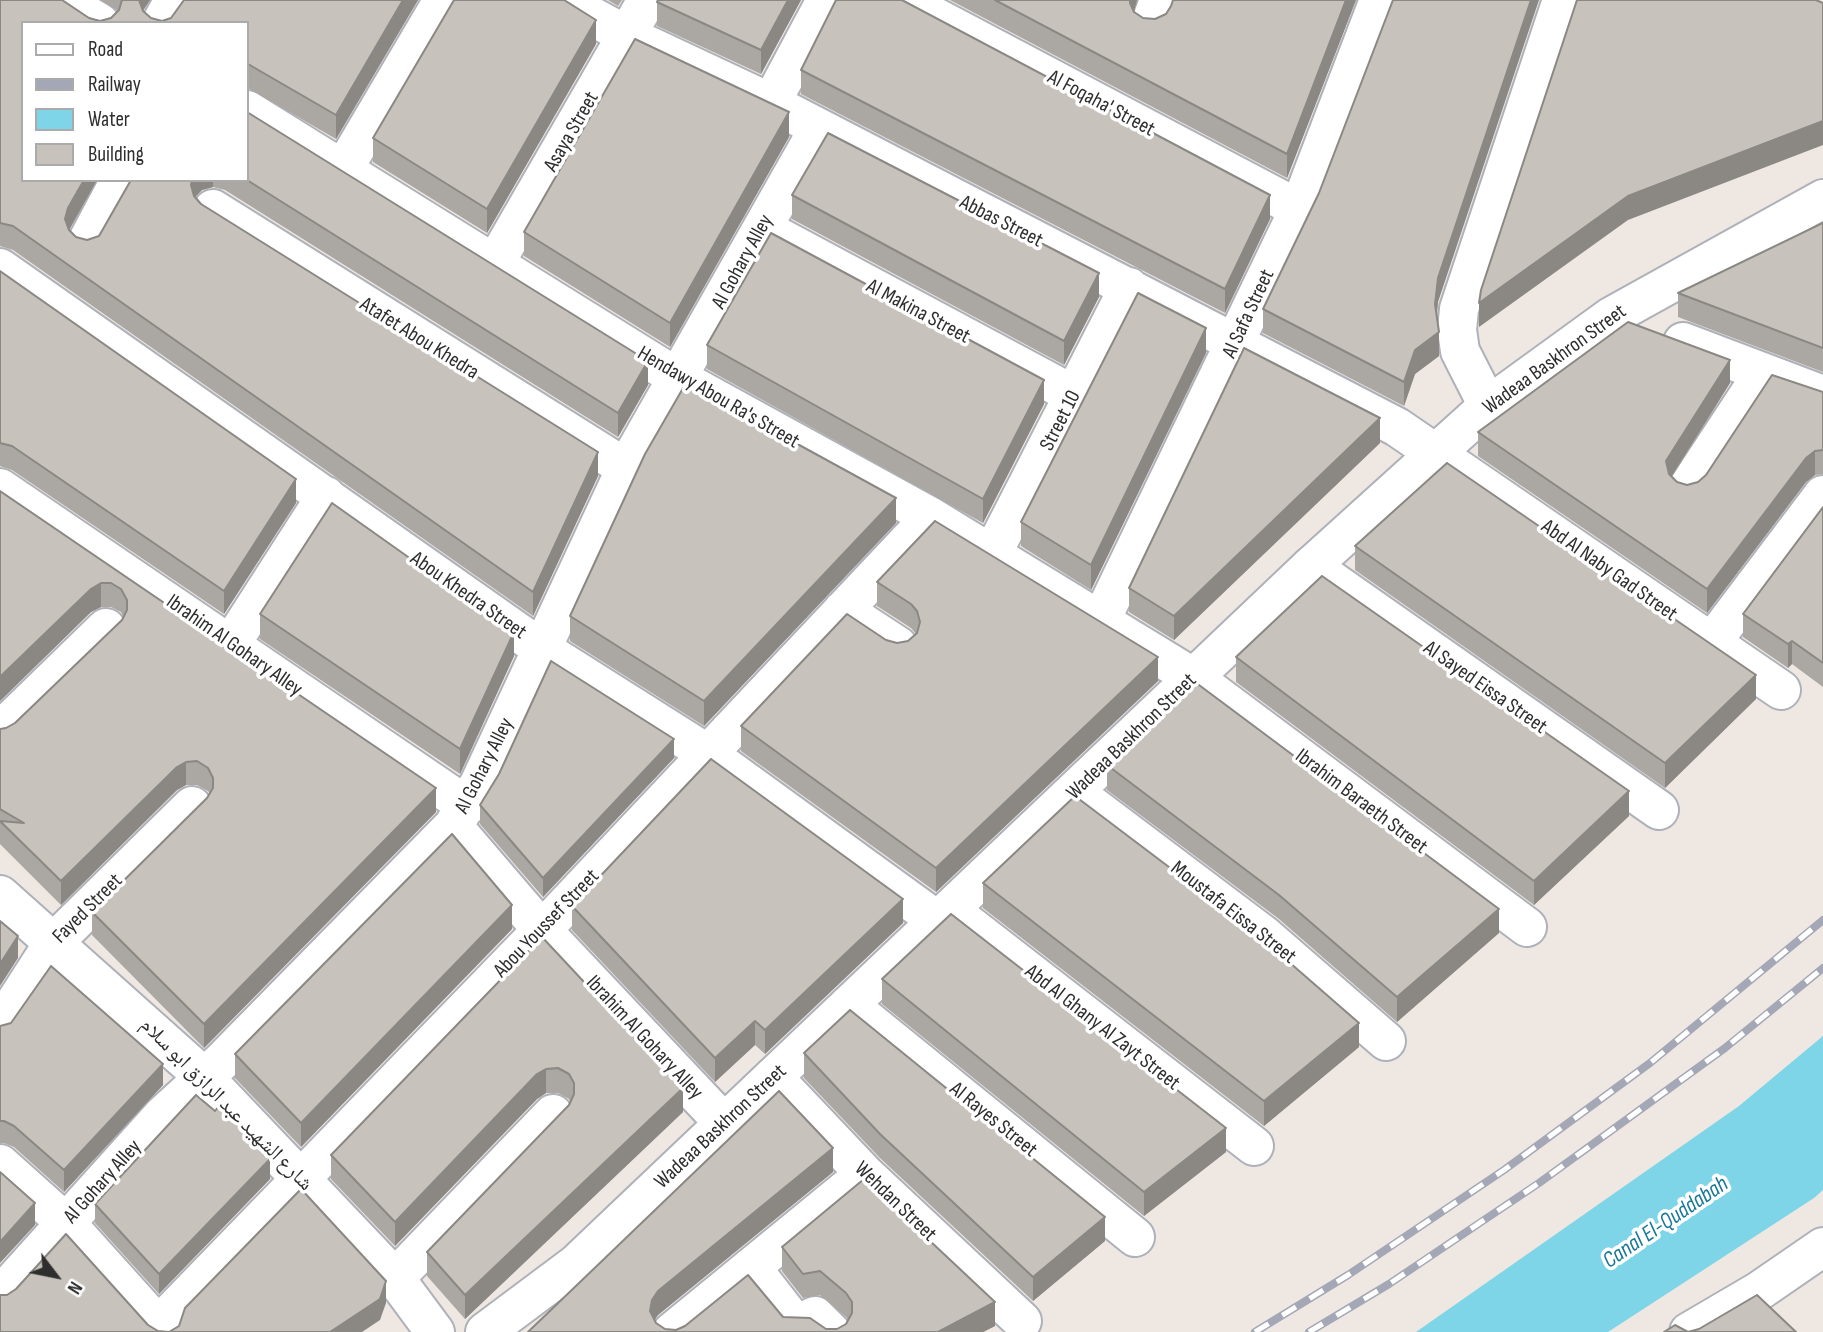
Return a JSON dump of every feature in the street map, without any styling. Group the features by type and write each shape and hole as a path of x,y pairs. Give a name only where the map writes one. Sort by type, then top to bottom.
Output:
{"street":[{"path":"62,0 97,21"},
{"path":"162,21 174,0"},
{"name":"Abbas Street","path":"562,0 628,36 771,103 1129,287 1235,345 1397,427 1437,452"},
{"name":"Asaya Street","path":"495,263 647,0"},
{"path":"771,103 826,0"},
{"name":"Al Foqaha' Street","path":"903,0 1299,209"},
{"name":"Al Safa Street","path":"1101,620 1299,209 1379,0"},
{"path":"1488,406 1460,351 1457,330 1459,309 1562,0"},
{"path":"344,168 431,4"},
{"name":"Hendawy Abou Ra's Street","path":"248,111 678,378 931,517 1194,678"},
{"name":"Al Gohary Alley","path":"0,1296 163,1115 204,1077 460,816 542,649 626,468 819,128"},
{"path":"87,242 119,182"},
{"name":"Wadeaa Baskhron Street","path":"485,1332 576,1264 1311,566 1488,406 1612,316 1823,198"},
{"name":"Atafet Abou Khedra","path":"213,209 626,468"},
{"name":"Al Makina Street","path":"761,228 1074,395"},
{"name":"Abou Khedra Street","path":"0,268 542,649 708,754 944,916"},
{"name":"Street 10","path":"992,554 1129,287"},
{"path":"1612,316 1823,395"},
{"path":"1688,486 1763,373"},
{"name":"Abd Al Naby Gad Street","path":"1437,452 1781,690"},
{"name":"Ibrahim Al Gohary Alley","path":"0,488 231,644 460,816 542,930 724,1123"},
{"path":"1712,642 1823,495"},
{"path":"231,644 326,496"},
{"name":"Abou Youssef Street","path":"162,1329 302,1178 542,930 931,517"},
{"name":"Al Sayed Eissa Street","path":"1311,566 1659,810"},
{"path":"843,610 898,646"},
{"path":"0,731 106,628"},
{"name":"Ibrahim Baraeth Street","path":"1194,678 1527,928"},
{"name":"Moustafa Eissa Street","path":"1074,792 1265,936 1386,1041"},
{"name":"Fayed Street","path":"0,1026 54,942 192,806"},
{"name":"شارع الشهيد عبد الرازق ابو سلام","path":"0,895 204,1077 395,1278 435,1332"},
{"name":"Abd Al Ghany Al Zayt Street","path":"944,916 1254,1146"},
{"name":"Al Rayes Street","path":"849,1005 1135,1237"},
{"name":"Wehdan Street","path":"773,1077 865,1174 1022,1321"},
{"path":"395,1278 554,1114"},
{"path":"0,1164 66,1223 162,1329"},
{"path":"672,1332 865,1174"},
{"path":"1689,1332 1759,1291 1823,1247"},
{"path":"751,1267 793,1321 802,1322 815,1315 831,1332"}],"water":[{"name":"Canal El-Quddabah","path":"1823,1036 1823,1190 1814,1198 1608,1332 1416,1332 1739,1106"}],"building":[{"path":"0,0 62,0 89,18 100,21 21,21 21,182 83,182 65,219 69,230 76,237 87,240 99,236 130,182 192,182 194,196 201,204 598,452 533,592 13,226 0,223"},
{"path":"122,0 139,0 143,11 151,18 162,21 100,21 111,18 119,10"},
{"path":"184,0 403,0 336,115 248,64 248,21 162,21 171,18"},
{"path":"454,0 564,0 596,20 487,209 373,138"},
{"path":"788,0 761,50 657,2"},
{"path":"836,0 902,0 1270,195 1225,289 801,70"},
{"path":"995,0 1130,0 1134,12 1143,18 1155,19 1166,14 1173,0 1346,0 1287,154"},
{"path":"1393,0 1531,0 1438,278 1435,304 1439,332 1415,350 1404,382 1263,309 1319,193"},
{"path":"1577,0 1816,0 1823,3 1823,121 1628,196 1479,303 1481,290"},
{"path":"635,39 789,112 670,323 524,232"},
{"path":"248,113 648,361 618,413 248,181"},
{"path":"828,133 1099,273 1064,341 792,195"},
{"path":"1823,223 1823,348 1678,293"},
{"path":"771,233 1044,380 983,499 707,345"},
{"path":"0,271 296,479 224,591 12,446 0,443"},
{"path":"1138,293 1206,328 1091,565 1021,522"},
{"path":"1628,322 1730,360 1666,461 1669,474 1677,482 1687,485 1698,482 1706,475 1772,375 1823,392 1823,450 1815,451 1806,458 1707,589 1478,432"},
{"path":"1244,348 1380,418 1174,616 1129,588"},
{"path":"686,383 896,498 704,701 570,616 645,454"},
{"path":"1447,463 1756,675 1665,763 1355,546"},
{"path":"0,491 436,788 204,1024 92,912 207,798 213,788 213,778 208,768 197,761 186,762 177,767 61,881 0,821 24,823 0,809 0,729 15,723 122,620 127,610 127,600 121,589 111,583 101,583 91,589 0,677"},
{"path":"332,503 514,632 460,749 260,614"},
{"path":"1823,507 1823,663 1792,641 1788,644 1743,614"},
{"path":"935,521 1158,657 936,868 741,726 847,614 886,640 897,643 908,641 917,633 920,622 917,611 911,604 877,582"},
{"path":"1322,576 1629,791 1534,881 1236,657"},
{"path":"551,661 674,739 543,878 480,805 499,774"},
{"path":"1195,682 1499,909 1397,997 1279,895 1107,765"},
{"path":"711,759 903,899 765,1030 755,1021 715,1058 572,906"},
{"path":"1075,796 1251,929 1359,1023 1264,1101 983,883"},
{"path":"452,834 512,905 301,1123 235,1054"},
{"path":"951,914 1226,1128 1144,1192 882,979"},
{"path":"0,921 18,936 0,964"},
{"path":"542,937 683,1088 465,1295 427,1252 569,1105 574,1094 574,1083 569,1074 558,1068 546,1069 537,1074 395,1222 331,1155"},
{"path":"51,966 163,1064 64,1170 14,1126 0,1121 0,1026 11,1023"},
{"path":"850,1010 1105,1217 1033,1277 880,1134 804,1053"},
{"path":"779,1091 833,1148 658,1291 652,1300 650,1311 656,1323 665,1329 676,1330 685,1326 748,1275 783,1317 810,1318 826,1329 837,1329 846,1324 852,1313 852,1302 846,1293 820,1271 803,1274 782,1247 864,1179 995,1302 938,1332 528,1332"},
{"path":"196,1095 215,1111 219,1106 270,1159 159,1274 95,1204"},
{"path":"0,1172 35,1203 0,1242"},
{"path":"301,1189 386,1281 380,1299 330,1332 169,1332 179,1326 185,1308"},
{"path":"66,1234 148,1325 158,1331 169,1332 0,1332 0,1295 7,1295 16,1289"},
{"path":"1757,1295 1796,1332 1688,1332 1699,1329"},
{"path":"1675,1325 1688,1332 1664,1332"}],"railway":[{"path":"1255,1332 1348,1275 1504,1170 1650,1063 1823,920"},
{"path":"1309,1332 1389,1284 1539,1183 1725,1048 1823,968"}]}
